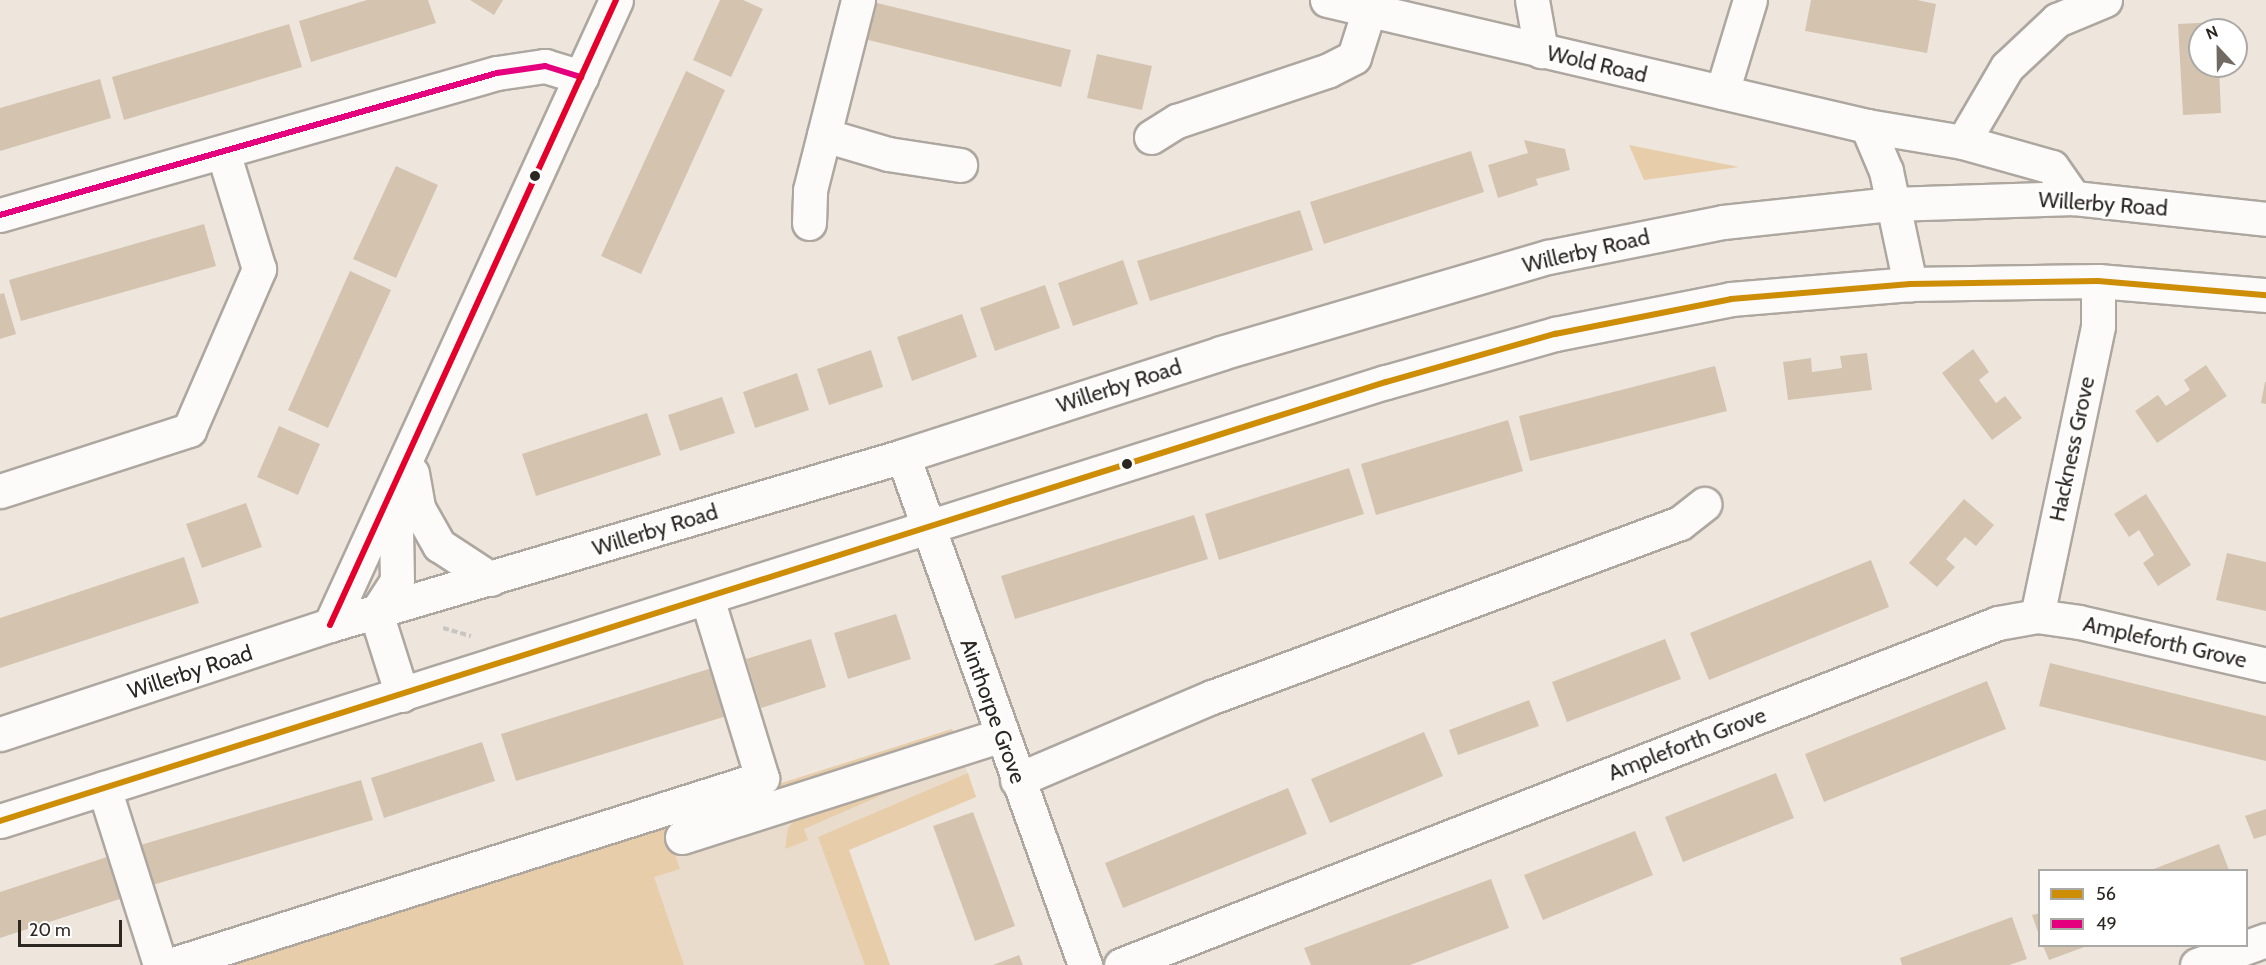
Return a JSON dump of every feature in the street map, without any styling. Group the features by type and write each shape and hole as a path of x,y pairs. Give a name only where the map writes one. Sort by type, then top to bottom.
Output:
{"street":[{"path":"330,625 616,0"},
{"path":"809,223 810,189 858,0"},
{"name":"Wold Road","path":"1328,0 1867,126 1963,142 2052,167 2073,198"},
{"path":"1532,0 1541,51"},
{"path":"1722,93 1750,0"},
{"path":"1963,142 2007,67 2057,20 2105,0"},
{"path":"1150,137 1177,121 1329,70 1354,57 1369,10"},
{"path":"0,215 497,73 546,66 581,77"},
{"path":"1867,126 1886,171 1910,284"},
{"path":"824,135 888,154 960,165"},
{"path":"0,491 189,430 258,269 223,152"},
{"name":"Willerby Road","path":"0,734 330,625 903,456 1221,353 1548,257 1723,222 1892,204 2073,198 2266,219"},
{"path":"0,821 1386,382 1555,334 1731,299 1910,284 2098,281 2266,295"},
{"name":"Hackness Grove","path":"2037,616 2098,326 2098,281"},
{"path":"402,695 376,613 397,581 396,531 411,477 419,433"},
{"name":"Ainthorpe Grove","path":"903,456 927,529 1085,965"},
{"path":"411,477 418,508 439,545 491,579"},
{"path":"1017,780 1212,697 1680,523 1704,504"},
{"path":"170,965 762,778 707,598"},
{"name":"Ampleforth Grove","path":"1121,965 1998,623 2037,616 2266,665"},
{"path":"682,837 1002,735"},
{"path":"104,788 160,965"},
{"path":"2248,947 2266,940"},
{"path":"2197,965 2247,947"}],"shaded area":[{"path":"1629,145 1739,167 1644,180"},
{"path":"952,729 976,797 849,850 890,965 208,965"},
{"path":"952,729 956,737 666,829 680,869 654,877 684,965 208,965"},
{"path":"944,768 804,829 808,840 785,849 788,828 800,815"},
{"path":"968,773 976,797 849,850 890,965 865,965 818,837"}],"building":[{"path":"367,0 428,0 436,23 311,62 299,21"},
{"path":"470,0 503,0 494,15"},
{"path":"720,0 743,0 763,9 731,77 693,60"},
{"path":"1811,0 1917,0 1936,4 1927,53 1805,31"},
{"path":"873,2 1071,50 1061,87 864,39"},
{"path":"2188,23 2188,78 2220,78 2221,113 2183,115 2178,24"},
{"path":"289,24 302,67 124,120 112,77"},
{"path":"1097,54 1152,66 1142,110 1087,98"},
{"path":"686,71 725,90 641,274 601,256"},
{"path":"100,79 111,118 0,151 0,108"},
{"path":"1524,140 1565,149 1570,170 1536,179 1538,185 1498,198 1488,165 1528,153"},
{"path":"1471,151 1484,192 1324,244 1310,202"},
{"path":"396,166 438,185 396,278 353,259"},
{"path":"1300,210 1313,250 1150,301 1137,261"},
{"path":"204,224 216,266 21,321 9,280"},
{"path":"1123,260 1138,304 1073,326 1058,283"},
{"path":"350,271 391,290 328,428 288,410"},
{"path":"1045,285 1060,328 995,351 980,308"},
{"path":"4,293 16,334 0,339 0,294"},
{"path":"962,314 977,357 912,381 897,337"},
{"path":"1973,349 1989,372 1979,380 1996,403 2005,396 2022,418 1992,440 1942,373"},
{"path":"871,350 883,387 829,405 817,369"},
{"path":"1867,353 1872,390 1788,400 1783,362 1811,358 1812,372 1842,368 1840,356"},
{"path":"2206,365 2227,396 2157,443 2135,411 2158,395 2166,406 2190,390 2184,380"},
{"path":"1715,366 1727,411 1530,461 1519,416"},
{"path":"797,373 809,410 755,428 743,392"},
{"path":"2266,382 2266,404 2261,403"},
{"path":"722,397 735,433 680,451 668,415"},
{"path":"647,413 661,455 536,496 522,454"},
{"path":"1508,420 1523,471 1376,515 1361,464"},
{"path":"279,426 320,444 298,495 257,477"},
{"path":"1349,468 1364,514 1219,560 1205,514"},
{"path":"2146,494 2191,565 2158,586 2143,563 2154,555 2139,530 2129,537 2114,514"},
{"path":"1964,499 1994,525 1976,546 1965,537 1946,559 1955,567 1937,587 1909,563"},
{"path":"246,503 262,547 202,568 186,524"},
{"path":"1194,515 1208,559 1015,619 1001,576"},
{"path":"2227,553 2266,562 2266,611 2216,600"},
{"path":"184,557 199,603 0,668 0,618"},
{"path":"1871,560 1889,607 1709,680 1690,633"},
{"path":"896,614 911,659 848,679 834,633"},
{"path":"811,639 826,687 761,708 746,659"},
{"path":"1665,639 1681,679 1567,722 1552,682"},
{"path":"2050,663 2266,716 2266,761 2039,706"},
{"path":"715,667 730,715 516,781 501,734"},
{"path":"1987,681 2006,729 1824,802 1805,754"},
{"path":"1529,700 1539,726 1458,755 1449,730"},
{"path":"1424,732 1443,776 1330,823 1311,779"},
{"path":"482,742 495,781 384,818 371,778"},
{"path":"1776,773 1794,818 1683,862 1665,817"},
{"path":"361,780 373,820 149,886 137,846"},
{"path":"1288,788 1307,834 1123,908 1105,863"},
{"path":"2266,809 2266,835 2254,839 2245,816"},
{"path":"973,812 1015,926 975,941 933,826"},
{"path":"1635,831 1653,875 1543,920 1524,875"},
{"path":"2219,844 2229,869 2154,869"},
{"path":"113,855 126,897 0,938 0,892"},
{"path":"1491,879 1509,928 1410,965 1311,965 1304,948"},
{"path":"2038,914 2038,932 2032,915"},
{"path":"2012,917 2027,959 2009,965 1902,965 1900,958"},
{"path":"2043,947 2084,947 2049,960"},
{"path":"1019,955 1023,965 993,965"}],"transit line":[{"path":"330,625 616,0"},
{"name":"49","path":"0,215 497,73 545,66 581,77"},
{"name":"56","path":"0,821 1386,382 1555,334 1731,299 1910,284 2098,281 2266,295"}]}
